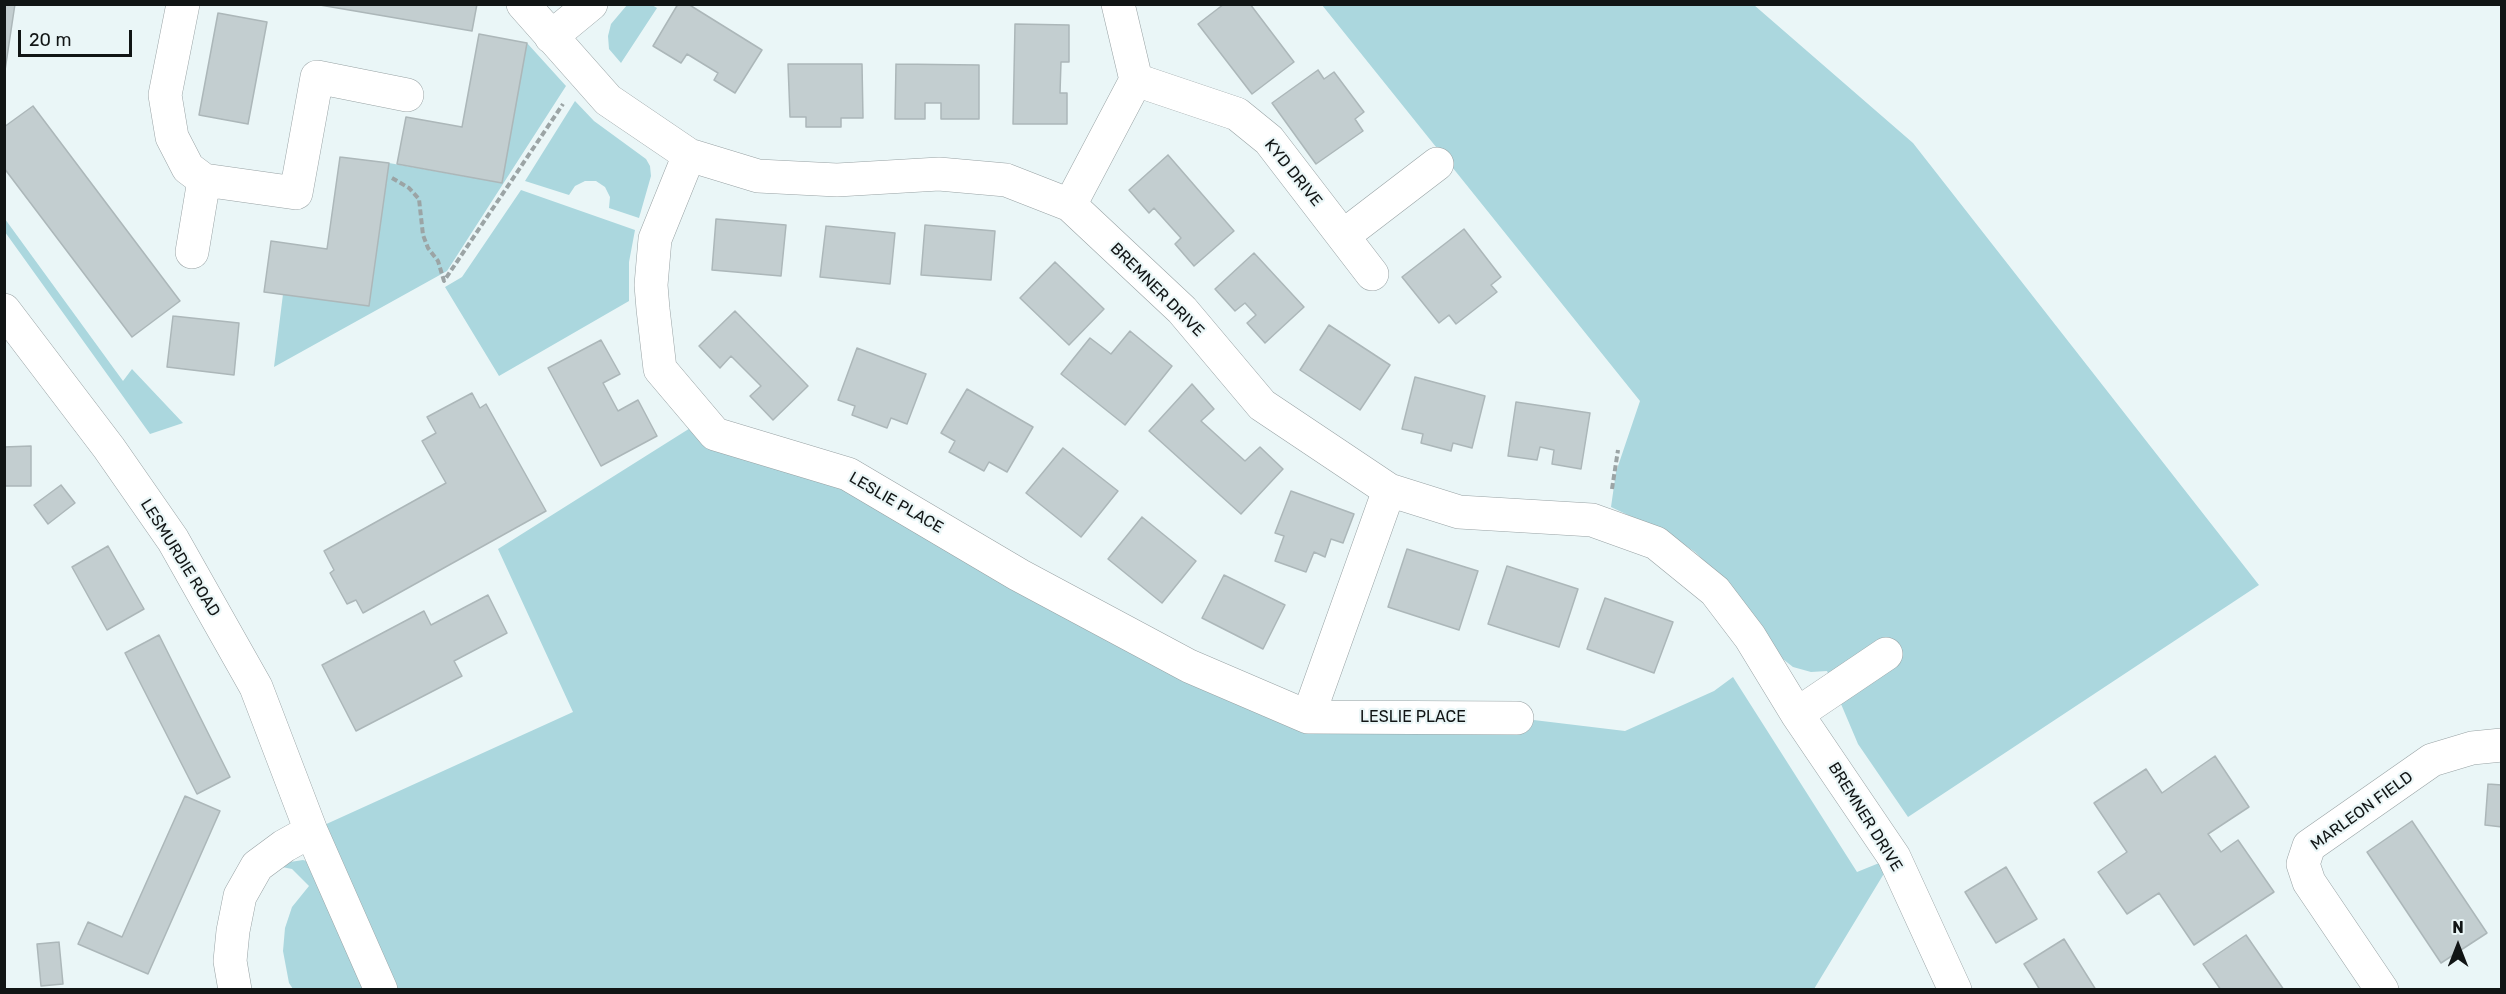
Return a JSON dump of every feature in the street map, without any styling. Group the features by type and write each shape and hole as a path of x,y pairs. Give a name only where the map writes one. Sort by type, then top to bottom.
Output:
{"street":[{"path":"183,4 165,95 172,137 188,168 204,180 296,194 317,77 406,95"},
{"name":"BREMNER DRIVE","path":"523,4 608,100 689,155 758,176 837,180 939,174 1006,180 1070,205 1182,310 1262,405 1389,490 1459,512 1592,520 1656,543 1715,591 1750,637 1797,714 1894,857 1955,990"},
{"path":"551,38 591,4"},
{"path":"1070,205 1136,80 1118,4"},
{"name":"KYD DRIVE","path":"1136,80 1237,114 1269,140 1372,274"},
{"name":"LESLIE PLACE","path":"689,155 655,239 651,285 653,309 660,369 715,434 848,474 1019,575 1189,666 1308,717 1517,718"},
{"path":"1343,236 1437,164"},
{"path":"192,252 204,180"},
{"name":"LESMURDIE ROAD","path":"4,310 109,448 173,540 256,687 311,831 381,990"},
{"path":"1308,717 1389,490"},
{"path":"1797,714 1886,654"},
{"name":"MARLEON FIELD","path":"2382,990 2309,882 2303,864 2309,846 2432,760 2472,748 2502,745"},
{"path":"235,990 230,961 232,931 240,896 257,866 284,846 311,831"}],"path":[{"path":"392,178 409,188 419,199 423,235 428,248 438,261 444,281 584,74"}],"shaded area":[{"path":"627,5 652,5 657,8 621,63 609,49 608,36 611,24"},
{"path":"1322,5 1754,5 1913,143 2259,585 1908,817 1858,744 1827,671 1811,672 1793,667 1779,656 1721,578 1695,552 1670,535 1611,507 1616,472 1640,401"},
{"path":"527,43 566,86 447,271 274,367 283,294 369,306 389,163 502,183"},
{"path":"575,101 594,121 646,159 650,166 651,176 639,218 609,208 610,197 605,187 596,181 585,181 575,186 569,195 525,181"},
{"path":"521,190 635,230 629,262 629,301 499,376 445,287 462,277"},
{"path":"5,219 123,381 132,369 183,423 150,434 5,232"},
{"path":"703,420 848,474 1308,717 1517,718 1625,731 1714,691 1733,677 1857,872 1894,857 1814,989 381,990 311,831 573,712 498,549"},
{"path":"303,860 313,863 363,989 293,989 289,983 283,951 285,928 292,907 309,886 292,869 282,867 290,862"}],"building":[{"path":"4,4 15,4 4,77"},
{"path":"314,4 477,4 472,31"},
{"path":"678,4 688,4 762,50 735,93 714,80 718,73 687,54 681,63 653,46"},
{"path":"1224,4 1250,4 1294,62 1252,94 1198,24"},
{"path":"218,13 267,22 248,124 199,115"},
{"path":"1015,24 1069,25 1069,62 1061,62 1060,93 1067,93 1067,124 1013,124"},
{"path":"479,34 527,43 502,183 397,164 406,117 462,127"},
{"path":"788,64 862,64 863,118 841,118 841,127 806,127 806,117 790,117"},
{"path":"896,64 979,65 979,119 941,119 941,103 925,103 925,119 895,119"},
{"path":"1318,70 1324,79 1334,72 1364,112 1355,119 1363,131 1316,164 1272,103"},
{"path":"33,106 180,301 132,337 4,168 4,127"},
{"path":"1168,155 1234,231 1194,266 1175,244 1181,238 1154,208 1149,213 1129,190"},
{"path":"340,157 389,163 369,306 264,292 271,241 327,249"},
{"path":"716,219 786,225 781,276 712,270"},
{"path":"925,225 995,231 991,280 921,275"},
{"path":"826,226 895,233 890,284 820,277"},
{"path":"1464,229 1501,277 1491,285 1497,292 1456,324 1449,315 1439,323 1402,277"},
{"path":"1254,253 1304,307 1265,343 1247,323 1256,315 1245,303 1235,311 1215,289"},
{"path":"1055,262 1104,309 1069,345 1020,298"},
{"path":"735,311 808,386 773,420 750,396 761,386 731,356 720,368 699,346"},
{"path":"173,316 239,323 234,375 167,367"},
{"path":"1329,325 1390,365 1360,410 1300,370"},
{"path":"1130,331 1172,366 1125,425 1061,374 1090,338 1111,354"},
{"path":"601,340 620,374 603,383 618,411 638,400 657,436 601,466 548,368"},
{"path":"857,348 926,374 907,424 891,418 887,428 852,415 855,406 838,400"},
{"path":"1415,377 1485,396 1472,448 1453,443 1451,451 1421,443 1423,434 1402,429"},
{"path":"1192,384 1214,409 1201,421 1245,461 1260,447 1283,469 1241,514 1149,431"},
{"path":"967,389 1033,427 1007,472 989,462 984,471 949,452 955,441 941,433"},
{"path":"472,393 480,408 486,404 546,511 363,613 356,600 347,604 330,573 334,570 324,551 446,483 422,441 436,433 427,417"},
{"path":"1516,402 1590,413 1581,469 1552,464 1554,450 1540,447 1537,460 1508,456"},
{"path":"31,446 31,486 4,486 4,447"},
{"path":"1063,448 1118,491 1081,537 1026,493"},
{"path":"61,485 75,503 48,524 34,505"},
{"path":"1291,491 1354,514 1343,543 1331,539 1325,557 1314,552 1306,572 1275,561 1284,536 1275,533"},
{"path":"1142,517 1196,561 1162,603 1108,559"},
{"path":"108,546 144,609 107,630 72,567"},
{"path":"1407,549 1478,571 1459,630 1388,607"},
{"path":"1507,566 1578,589 1559,647 1488,624"},
{"path":"1224,575 1285,605 1263,649 1202,618"},
{"path":"488,595 507,633 454,661 462,676 356,731 322,665 424,611 431,625"},
{"path":"1605,598 1673,622 1654,673 1587,649"},
{"path":"159,635 230,777 197,794 125,653"},
{"path":"2215,756 2249,807 2208,834 2221,852 2238,840 2274,892 2194,945 2159,893 2127,914 2098,872 2127,852 2094,803 2146,769 2162,793"},
{"path":"2488,784 2502,785 2502,827 2485,825"},
{"path":"185,796 220,811 148,974 78,944 88,922 122,937"},
{"path":"2412,821 2487,933 2441,963 2367,852"},
{"path":"2006,867 2037,919 1996,943 1965,892"},
{"path":"2246,935 2284,990 2221,990 2203,964"},
{"path":"2064,939 2096,990 2040,990 2024,964"},
{"path":"59,942 63,984 41,986 37,944"}]}
